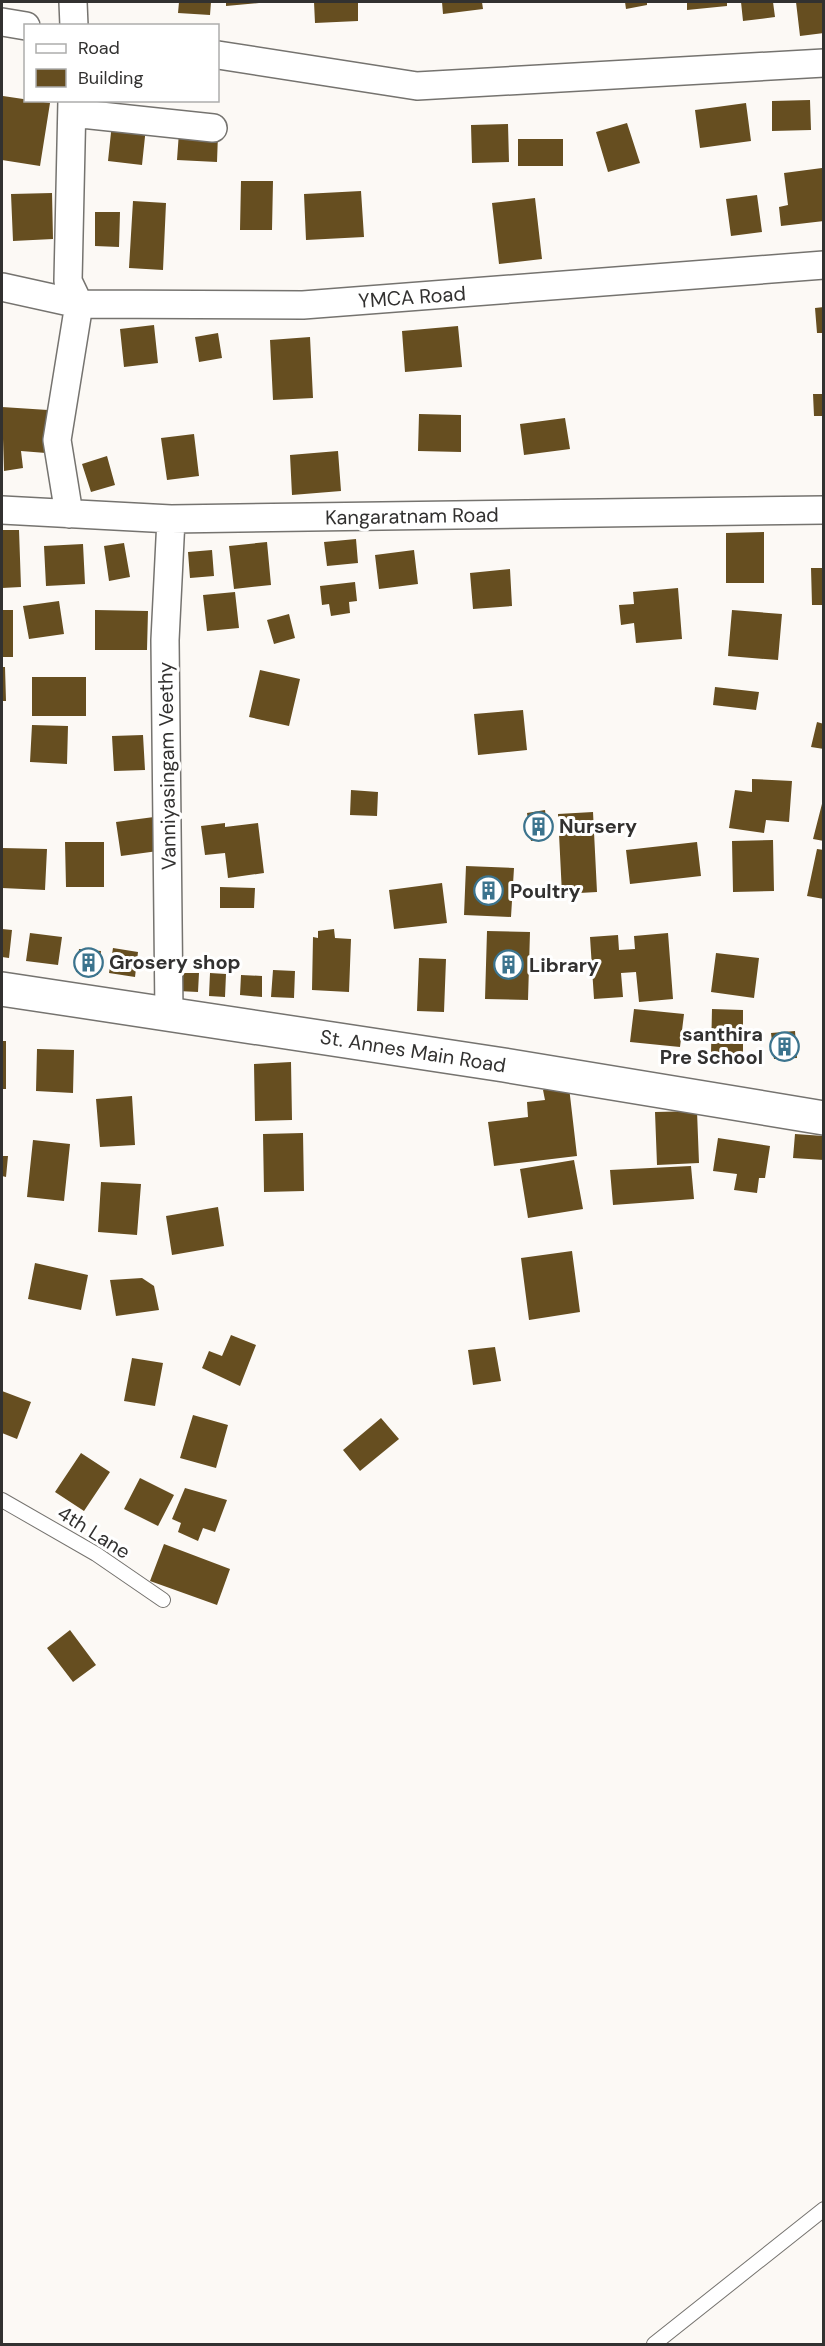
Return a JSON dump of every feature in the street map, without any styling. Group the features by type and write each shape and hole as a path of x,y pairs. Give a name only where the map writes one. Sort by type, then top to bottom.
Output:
{"street":[{"path":"73,2 74,24"},
{"path":"2,22 24,26"},
{"path":"219,55 417,86 824,63"},
{"path":"69,514 57,440 79,304 68,280 72,107 213,128"},
{"name":"YMCA Road","path":"2,287 79,304 303,305 824,265"},
{"name":"Kangaratnam Road","path":"2,510 171,519 824,510"},
{"name":"Vanniyasingam Veethy","path":"169,1014 165,640 171,519"},
{"name":"St. Annes Main Road","path":"2,989 504,1065 824,1118"}],"lane":[{"name":"4th Lane","path":"2,1500 96,1554 163,1600"},
{"path":"654,2344 824,2209"}],"building":[{"path":"179,2 211,2 210,15 178,13"},
{"path":"226,2 259,2 259,3 226,6"},
{"path":"314,2 358,2 358,21 315,23"},
{"path":"442,2 482,2 483,9 443,14"},
{"path":"625,2 647,2 647,5 626,9"},
{"path":"687,2 727,2 727,6 687,10"},
{"path":"741,2 773,2 775,17 743,21"},
{"path":"796,2 824,2 824,33 800,36"},
{"path":"3,96 24,99 24,102 50,103 40,166 2,160"},
{"path":"810,100 811,130 772,131 772,101"},
{"path":"746,103 751,141 700,148 695,110"},
{"path":"112,123 146,127 142,165 108,161"},
{"path":"627,123 640,163 608,172 596,132"},
{"path":"508,124 509,162 472,163 471,125"},
{"path":"179,132 218,134 217,162 177,160"},
{"path":"518,139 563,139 563,166 518,166"},
{"path":"822,168 824,221 781,226 779,207 788,205 784,173"},
{"path":"241,181 273,181 272,230 240,230"},
{"path":"361,191 364,237 306,240 304,194"},
{"path":"52,193 53,239 13,241 11,194"},
{"path":"757,195 762,232 731,236 726,199"},
{"path":"535,198 542,259 499,264 492,203"},
{"path":"133,201 166,203 163,270 129,268"},
{"path":"95,212 120,212 119,247 95,246"},
{"path":"824,307 824,333 817,333 815,308"},
{"path":"154,325 158,363 124,367 120,329"},
{"path":"458,326 462,367 405,372 402,331"},
{"path":"218,333 222,358 199,362 195,337"},
{"path":"310,337 313,398 273,400 270,340"},
{"path":"813,394 824,394 824,416 814,416"},
{"path":"2,407 48,410 46,453 21,451 23,468 4,471"},
{"path":"419,414 461,415 461,452 418,451"},
{"path":"565,418 570,449 524,455 520,424"},
{"path":"194,434 199,476 167,480 161,438"},
{"path":"338,451 341,491 292,495 290,455"},
{"path":"107,456 115,485 91,492 82,464"},
{"path":"2,530 19,530 21,587 2,588"},
{"path":"764,532 764,583 726,583 726,533"},
{"path":"356,539 358,563 327,566 324,542"},
{"path":"267,542 271,585 234,589 229,546"},
{"path":"124,543 130,577 109,581 104,546"},
{"path":"83,544 85,584 46,586 44,546"},
{"path":"212,550 214,576 190,578 188,552"},
{"path":"414,550 418,584 379,589 375,555"},
{"path":"811,568 824,568 824,605 812,605"},
{"path":"510,569 512,606 473,609 470,573"},
{"path":"355,582 357,601 349,602 350,613 331,616 329,604 322,605 320,586"},
{"path":"678,588 682,639 636,643 634,623 621,625 619,605 634,604 633,592"},
{"path":"235,592 239,628 207,631 203,595"},
{"path":"59,601 64,634 29,639 23,606"},
{"path":"2,610 13,610 13,657 2,657"},
{"path":"95,610 148,611 147,650 95,650"},
{"path":"732,610 782,614 778,660 728,656"},
{"path":"289,614 295,638 274,644 267,620"},
{"path":"2,667 5,667 6,701 2,701"},
{"path":"260,670 300,679 289,726 249,717"},
{"path":"32,677 86,677 86,716 32,716"},
{"path":"715,687 759,692 756,710 713,705"},
{"path":"523,710 527,750 478,755 474,714"},
{"path":"817,722 824,724 824,749 811,747"},
{"path":"32,725 68,726 67,764 30,762"},
{"path":"143,735 145,770 114,771 112,736"},
{"path":"752,779 792,781 789,822 766,820 764,833 729,828 735,790 752,792"},
{"path":"351,790 378,792 377,816 350,815"},
{"path":"824,796 824,841 813,839"},
{"name":"Nursery","path":"545,810 549,838 531,841 527,813"},
{"path":"593,812 597,892 562,894 558,814"},
{"path":"154,817 158,851 121,856 116,822"},
{"path":"225,823 225,827 258,823 264,873 228,878 225,853 205,855 201,826"},
{"path":"773,840 774,891 733,892 732,841"},
{"path":"65,842 104,842 104,887 66,887"},
{"path":"697,842 701,876 630,884 626,850"},
{"path":"2,848 47,849 45,890 2,888"},
{"path":"817,849 824,850 824,899 807,896"},
{"name":"Poultry","path":"466,866 514,868 511,917 464,915"},
{"path":"442,883 447,923 394,929 389,890"},
{"path":"220,887 255,888 254,908 220,908"},
{"path":"2,929 12,930 9,958 2,957"},
{"path":"334,929 335,938 351,939 349,992 312,990 313,937 318,938 318,931"},
{"name":"Library","path":"487,931 530,932 528,1000 485,999"},
{"path":"30,933 62,937 58,965 26,961"},
{"path":"668,933 673,999 639,1002 636,972 621,973 623,997 594,999 590,937 618,935 619,950 635,949 634,936"},
{"path":"113,948 138,952 135,977 109,973"},
{"name":"Grosery shop","path":"79,949 101,951 98,975 76,972"},
{"path":"716,953 759,958 754,998 711,992"},
{"path":"419,958 446,959 444,1012 417,1011"},
{"path":"273,970 295,971 294,998 271,997"},
{"path":"179,973 199,973 198,992 178,991"},
{"path":"210,973 226,974 225,997 209,996"},
{"path":"241,975 262,976 262,997 240,995"},
{"path":"634,1009 684,1014 680,1047 630,1042"},
{"path":"712,1009 743,1010 743,1054 711,1053"},
{"name":"santhira Pre School","path":"795,1031 797,1058 774,1059 771,1033"},
{"path":"2,1041 6,1041 6,1089 2,1089"},
{"path":"37,1049 74,1050 73,1093 36,1091"},
{"path":"291,1062 292,1120 255,1121 254,1064"},
{"path":"569,1087 577,1156 494,1166 488,1122 528,1117 527,1102 545,1100 543,1090"},
{"path":"132,1096 135,1145 100,1147 96,1099"},
{"path":"697,1111 699,1163 657,1165 655,1112"},
{"path":"303,1133 304,1191 264,1192 263,1134"},
{"path":"795,1134 824,1136 824,1160 793,1158"},
{"path":"718,1138 770,1146 765,1178 759,1178 757,1193 734,1190 737,1174 713,1171"},
{"path":"33,1140 70,1144 64,1201 27,1197"},
{"path":"2,1156 8,1156 6,1177 2,1176"},
{"path":"574,1160 583,1209 528,1218 520,1169"},
{"path":"691,1166 694,1199 613,1205 610,1170"},
{"path":"101,1182 141,1184 137,1235 98,1232"},
{"path":"218,1207 224,1246 172,1255 166,1216"},
{"path":"572,1251 580,1312 529,1320 521,1258"},
{"path":"35,1263 88,1275 81,1310 28,1299"},
{"path":"142,1278 154,1286 159,1310 116,1316 110,1280"},
{"path":"231,1335 256,1345 240,1386 202,1368 209,1351 222,1356"},
{"path":"495,1347 501,1381 473,1385 468,1350"},
{"path":"132,1358 163,1363 155,1406 124,1401"},
{"path":"2,1391 31,1402 17,1439 2,1433"},
{"path":"193,1415 228,1425 216,1468 180,1458"},
{"path":"381,1418 399,1439 360,1471 343,1450"},
{"path":"81,1453 110,1472 84,1511 55,1492"},
{"path":"140,1478 174,1495 158,1526 124,1509"},
{"path":"185,1488 227,1500 215,1532 203,1528 198,1541 178,1532 181,1523 172,1519"},
{"path":"164,1544 230,1569 217,1605 150,1581"},
{"path":"70,1630 96,1665 73,1682 47,1648"}],"place":[{"name":"Nursery","path":"538,826"},
{"name":"Poultry","path":"489,891"},
{"name":"Grosery shop","path":"88,962"},
{"name":"Library","path":"508,965"},
{"name":"santhira Pre School","path":"784,1046"}]}
